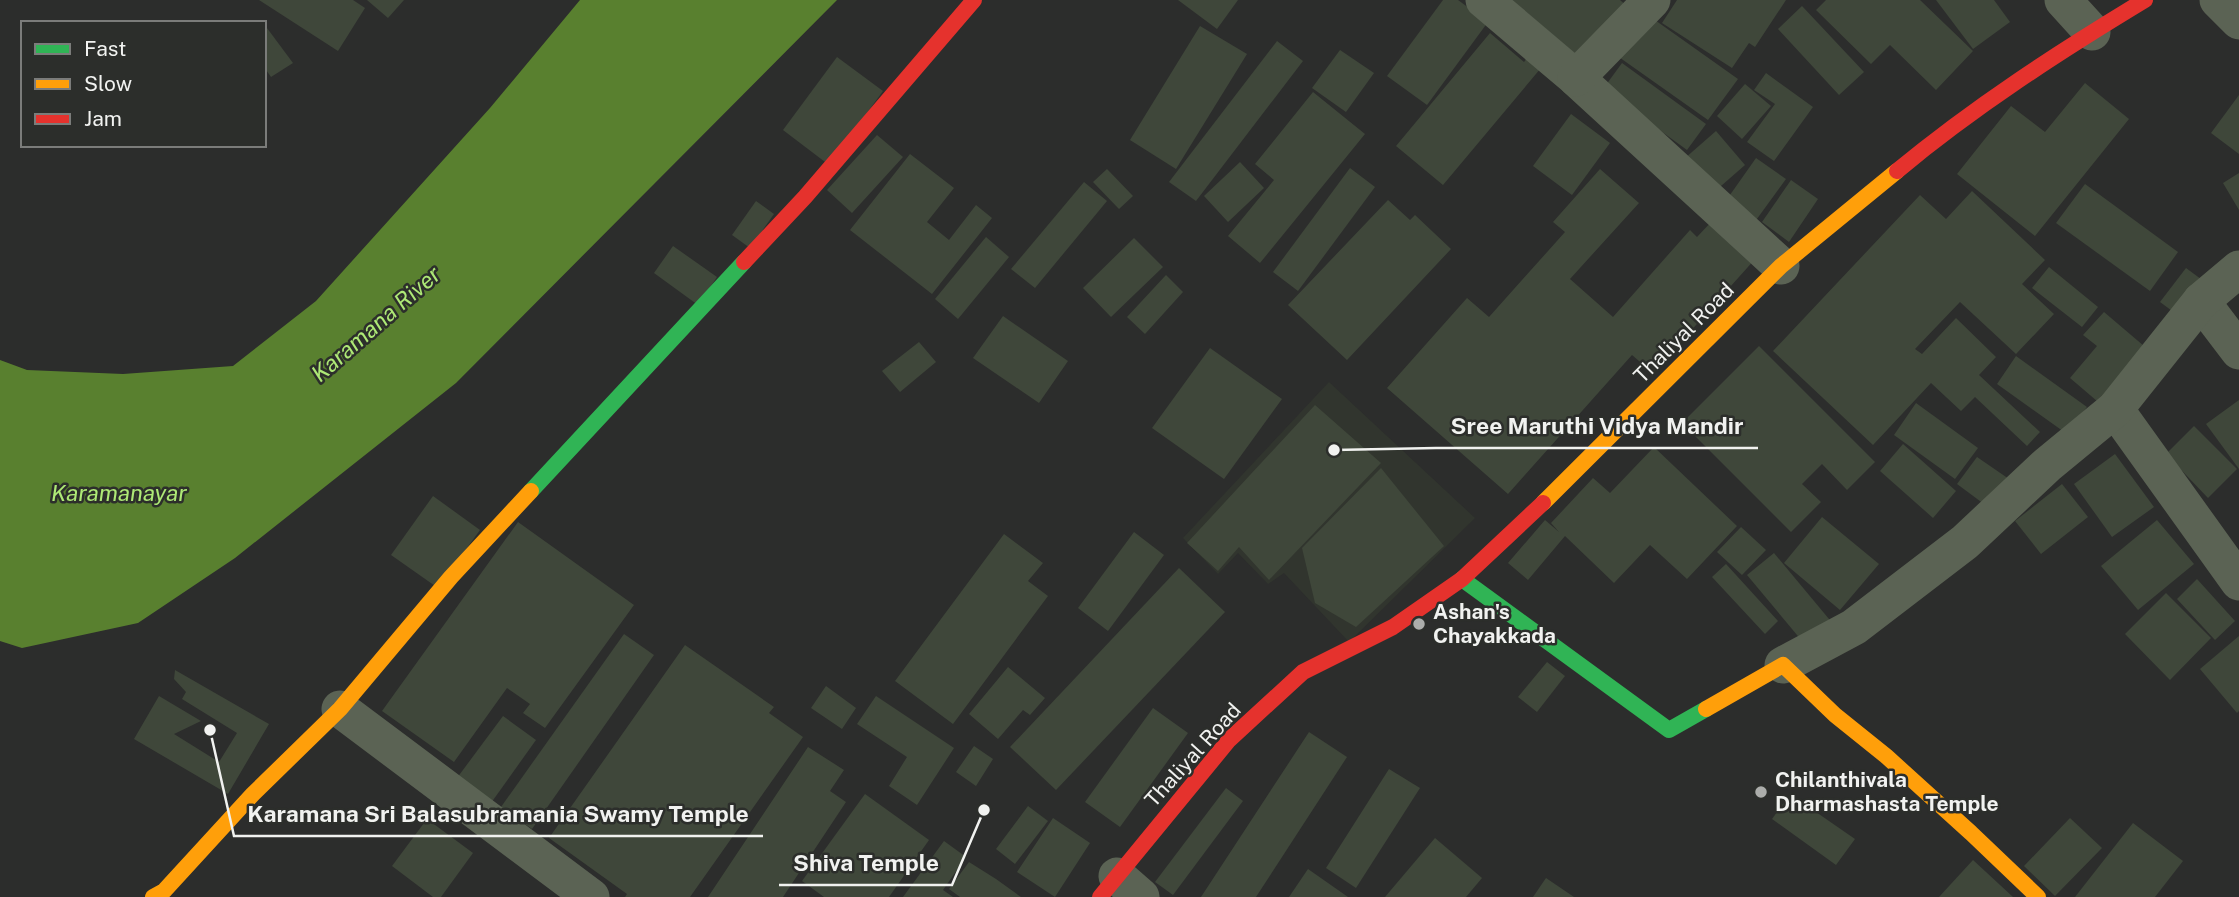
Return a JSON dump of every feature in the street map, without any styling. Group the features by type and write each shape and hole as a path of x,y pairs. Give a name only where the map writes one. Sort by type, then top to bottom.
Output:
{"street":[{"path":"153,897 164,891 253,794 340,709 452,577 805,197 974,0"},
{"path":"1484,0 1576,78 1781,266"},
{"path":"1576,78 1652,0"},
{"path":"2063,0 2092,33"},
{"name":"Thaliyal Road","path":"1120,890 1229,740 1303,672 1392,627 1462,579 1570,478 1781,266 1948,129 2145,0"},
{"path":"2218,0 2239,21"},
{"path":"1462,579 1669,730 1854,627 1965,542 2048,465 2115,409 2201,301 2239,269"},
{"path":"2201,301 2239,351"},
{"path":"2115,409 2239,582"},
{"path":"1783,665 1835,715 1886,756 1961,824 2038,897"},
{"path":"340,709 592,897"}],"shaded area":[{"path":"1329,382 1475,518 1349,642 1284,573 1268,584 1238,553 1218,574 1183,538"}],"water":[{"name":"Karamanayar","path":"580,0 837,0 456,383 235,558 138,623 22,648 0,641 0,360 27,370 123,374 233,366 316,301 490,108"}],"building":[{"path":"259,0 353,0 365,8 338,51"},
{"path":"367,0 404,0 388,18"},
{"path":"1178,0 1238,0 1217,29"},
{"path":"1443,0 1458,0 1488,22 1427,105 1387,76"},
{"path":"1512,0 1620,0 1628,7 1582,60"},
{"path":"1677,0 1786,0 1755,47 1749,43 1732,68 1662,23"},
{"path":"1826,0 1920,0 1973,51 1936,90 1890,45 1871,64 1816,10"},
{"path":"1936,0 1994,0 2010,22 1973,49"},
{"path":"1802,6 1864,72 1839,95 1778,29"},
{"path":"1645,13 1738,79 1708,120 1616,55"},
{"path":"1200,26 1247,54 1176,169 1130,140"},
{"path":"266,27 293,63 271,77 266,70"},
{"path":"1490,33 1524,62 1533,51 1546,62 1443,185 1396,146"},
{"path":"1277,41 1303,61 1196,201 1169,182"},
{"path":"1340,50 1374,73 1346,112 1312,88"},
{"path":"837,57 883,91 829,165 783,130"},
{"path":"1622,63 1706,124 1687,150 1603,89"},
{"path":"1766,73 1813,107 1774,161 1747,142 1775,104 1754,90"},
{"path":"2085,83 2129,119 2035,236 1957,174 2011,106 2045,132"},
{"path":"1745,84 1771,106 1742,139 1717,116"},
{"path":"1313,92 1365,134 1260,263 1228,236 1274,180 1255,164"},
{"path":"2239,95 2239,154 2211,133"},
{"path":"1571,114 1610,143 1572,195 1533,166"},
{"path":"1716,131 1745,165 1713,193 1684,159"},
{"path":"877,135 903,157 852,213 827,190"},
{"path":"910,154 954,188 927,222 949,240 976,205 992,218 932,294 850,230"},
{"path":"1756,158 1786,179 1754,223 1725,202"},
{"path":"1240,162 1264,188 1228,222 1204,196"},
{"path":"1350,168 1375,187 1298,291 1273,272"},
{"path":"1107,169 1133,196 1119,209 1093,182"},
{"path":"1600,169 1639,203 1570,279 1613,317 1690,230 1697,237 1713,220 1756,258 1653,373 1632,355 1508,494 1387,388 1467,298 1489,317 1565,232 1553,222"},
{"path":"2239,173 2239,210 2223,183"},
{"path":"1791,180 1818,199 1789,242 1762,222"},
{"path":"1084,182 1107,201 1035,288 1011,269"},
{"path":"2085,184 2178,252 2150,291 2056,223"},
{"path":"1972,191 2045,260 2022,284 2054,314 2016,354 1960,302 1915,349 1922,354 1956,318 1996,357 1979,375 2040,432 2027,446 1975,397 1961,411 1931,383 1873,445 1773,351 1920,195 1946,219"},
{"path":"1388,200 1410,220 1415,215 1451,249 1347,360 1288,305"},
{"path":"756,201 774,214 750,248 732,235"},
{"path":"986,237 1009,257 958,319 935,299"},
{"path":"1134,238 1163,267 1111,317 1083,288"},
{"path":"673,246 717,277 698,305 654,273"},
{"path":"2049,267 2098,307 2082,327 2032,288"},
{"path":"2186,268 2209,285 2183,319 2160,302"},
{"path":"1166,275 1183,292 1145,334 1127,317"},
{"path":"2104,312 2151,352 2104,407 2070,378 2097,346 2083,335"},
{"path":"1003,316 1068,361 1039,403 973,358"},
{"path":"919,342 936,362 900,392 882,371"},
{"path":"1759,346 1875,462 1847,490 1822,464 1802,484 1821,502 1791,532 1682,423"},
{"path":"1210,348 1282,399 1224,479 1152,428"},
{"path":"2016,356 2087,407 2067,434 1997,384"},
{"path":"2239,400 2239,469 2206,424"},
{"path":"1916,403 1978,448 1955,479 1894,435"},
{"path":"1315,405 1381,463 1269,580 1239,547 1218,571 1187,543"},
{"path":"2194,426 2237,469 2208,498 2166,454"},
{"path":"1903,444 1956,491 1933,518 1880,471"},
{"path":"1654,447 1737,526 1687,579 1650,545 1614,583 1565,536 1528,580 1508,563 1545,520 1559,532 1551,523 1593,478 1610,493"},
{"path":"2115,454 2154,507 2112,537 2074,484"},
{"path":"1977,457 2009,479 1988,507 1957,484"},
{"path":"1381,468 1444,546 1356,627 1315,603 1302,548"},
{"path":"2062,484 2088,517 2041,554 2015,521"},
{"path":"433,496 480,530 438,588 391,555"},
{"path":"1822,517 1879,564 1840,610 1784,563"},
{"path":"2157,520 2194,564 2138,610 2101,566"},
{"path":"518,522 634,605 545,728 523,713 530,704 507,688 454,762 382,711"},
{"path":"1741,527 1766,550 1742,575 1717,552"},
{"path":"1134,532 1164,555 1108,631 1078,608"},
{"path":"1004,534 1043,563 1028,581 1048,596 953,724 895,681"},
{"path":"1774,553 1834,625 1807,647 1747,575"},
{"path":"1726,564 1778,621 1765,634 1712,577"},
{"path":"1179,568 1225,612 1056,790 1010,747"},
{"path":"2197,579 2235,621 2215,640 2177,599"},
{"path":"2166,593 2211,638 2170,680 2125,634"},
{"path":"624,634 654,655 532,829 501,807"},
{"path":"2239,636 2239,711 2237,713 2200,669"},
{"path":"685,645 774,707 769,713 803,737 690,897 625,897 627,894 549,838"},
{"path":"1547,662 1565,676 1537,712 1518,697"},
{"path":"1008,667 1045,698 1030,715 1023,710 998,739 969,714"},
{"path":"175,670 269,724 228,794 134,739 159,696 201,721 174,734 219,762 237,733 182,699 186,692 174,679"},
{"path":"826,686 856,708 842,729 811,708"},
{"path":"876,696 954,748 917,805 889,786 907,757 857,724"},
{"path":"1153,708 1188,733 1120,827 1085,802"},
{"path":"503,716 536,740 491,803 457,778"},
{"path":"1309,732 1347,757 1256,897 1201,897"},
{"path":"974,746 993,759 976,786 956,772"},
{"path":"808,747 844,770 830,791 846,802 783,897 708,897"},
{"path":"1389,769 1420,788 1356,888 1326,868"},
{"path":"1226,788 1243,801 1173,895 1155,882"},
{"path":"865,794 929,840 889,897 824,897 802,881"},
{"path":"1790,794 1855,839 1836,865 1772,819"},
{"path":"1028,806 1048,821 1015,864 996,849"},
{"path":"1053,818 1090,843 1055,897 1017,872"},
{"path":"2070,818 2102,848 2055,896 2024,866"},
{"path":"427,819 473,853 441,897 433,897 392,866"},
{"path":"2133,823 2183,861 2155,897 2075,897"},
{"path":"1435,838 1482,878 1466,897 1385,897"},
{"path":"944,841 966,857 943,890 953,897 903,897"},
{"path":"1973,860 2013,897 1939,897"},
{"path":"969,862 1021,897 960,897 949,889"},
{"path":"1308,869 1348,897 1289,897"},
{"path":"1546,878 1574,897 1533,897"}],"traffic: fast":[{"path":"531,491 744,262"},
{"path":"1462,579 1669,730 1706,709"}],"traffic: slow":[{"path":"1543,503 1781,266 1897,171"},
{"path":"153,897 164,891 253,794 340,709 451,577 531,491"},
{"path":"1706,709 1783,665 1835,715 1886,756 1971,833 2038,897"}],"traffic: jam":[{"path":"744,262 805,197 974,0"},
{"path":"1897,171 2018,81 2145,0"},
{"path":"1100,897 1229,740 1303,672 1393,627 1462,579 1543,503"}],"place":[{"name":"Sree Maruthi Vidya Mandir","path":"1334,450"},
{"name":"Ashan's Chayakkada","path":"1419,624"},
{"name":"Karamana Sri Balasubramania Swamy Temple","path":"210,730"},
{"name":"Chilanthivala Dharmashasta Temple","path":"1761,792"},
{"name":"Shiva Temple","path":"984,810"}],"water label":[{"name":"Karamana River","path":"376,324"}]}
